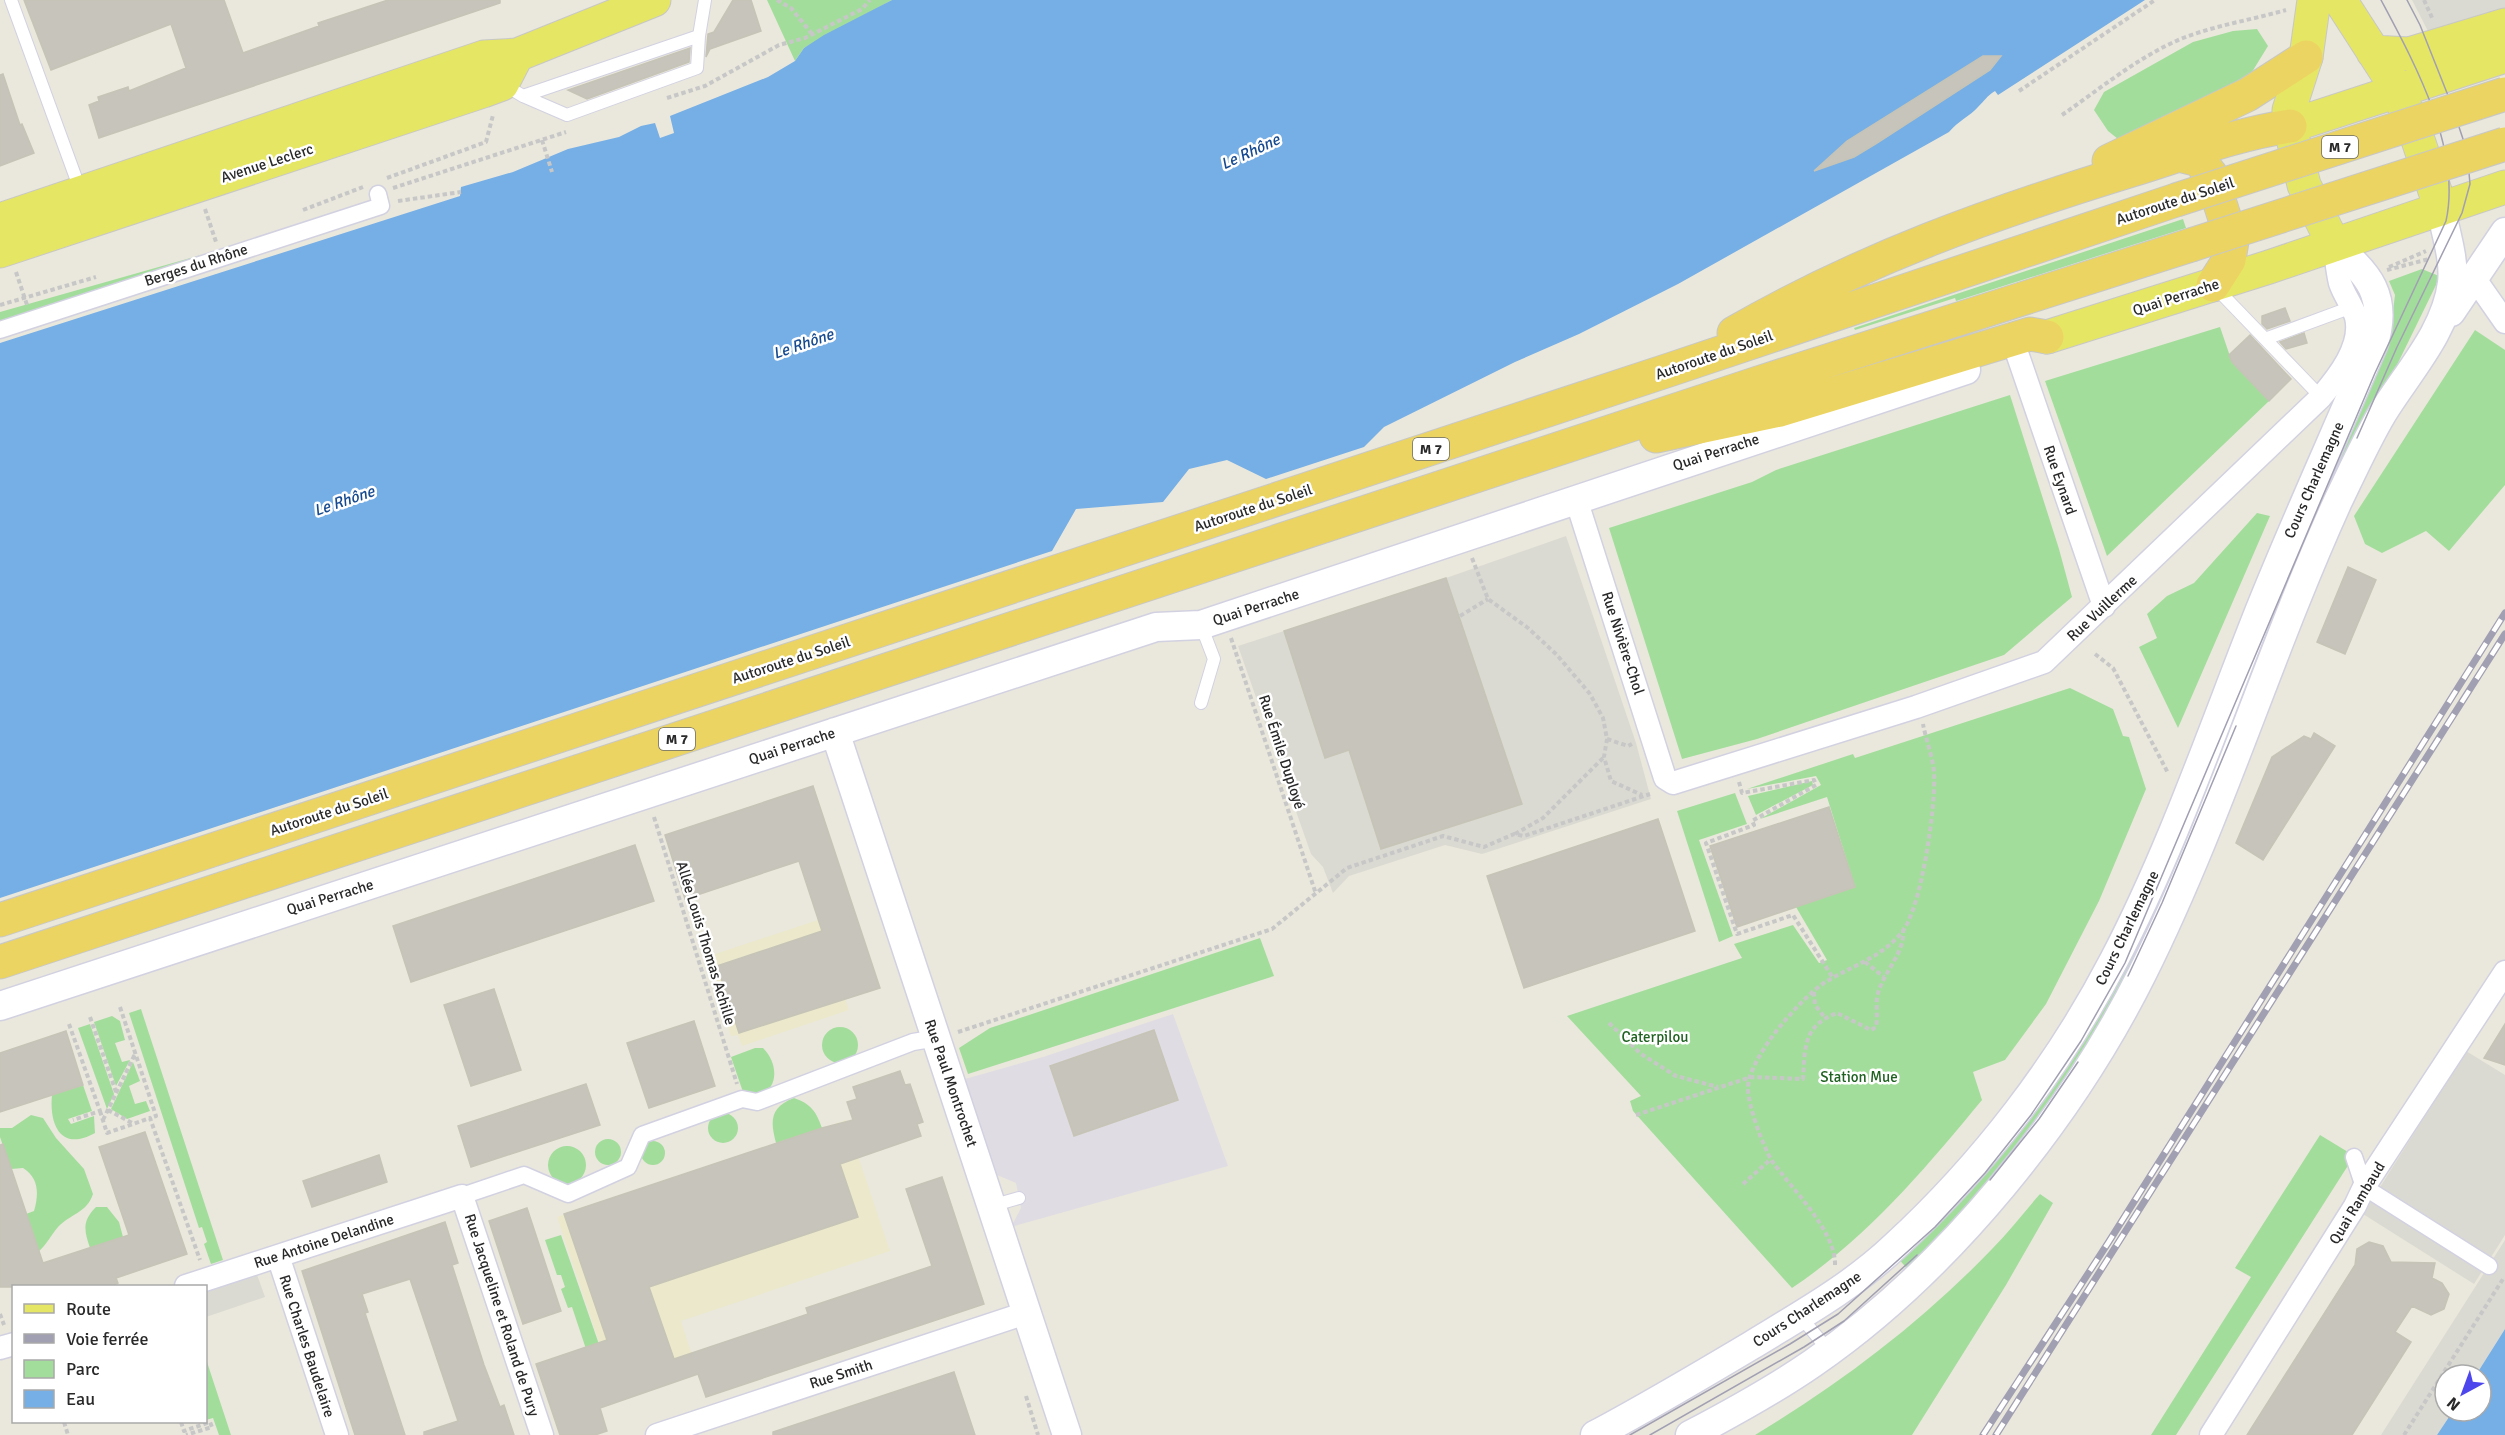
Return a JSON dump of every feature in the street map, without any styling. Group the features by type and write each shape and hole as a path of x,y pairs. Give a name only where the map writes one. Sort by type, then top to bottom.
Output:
{"highway":[{"path":"2060,192 2132,148 2247,95 2306,57"},
{"name":"Autoroute du Soleil","path":"0,920 1672,369 2176,200 2505,94"},
{"path":"1672,369 1774,310 1941,233 2060,192 2260,130 2290,126"},
{"name":"M 7","path":"0,962 1748,386 2505,144"},
{"path":"2179,155 2199,160 2211,175 2232,242 2229,260 2213,285"},
{"path":"1513,465 1780,410 2030,334 2048,337"}],"main road":[{"name":"Avenue Leclerc","path":"0,220 86,207 160,182 484,57 517,55 614,8 654,0"},
{"path":"2340,0 2396,90 2411,119 2441,209"},
{"path":"2300,5 2306,57 2289,110 2290,126 2304,184 2334,245"},
{"path":"2373,52 2409,54 2505,26"},
{"path":"512,90 517,55"},
{"path":"2290,126 2505,56"},
{"name":"Avenue Leclerc","path":"160,182 512,90"},
{"name":"Quai Perrache","path":"2048,337 2213,285 2505,187"},
{"name":"Avenue Leclerc","path":"8,260 86,207"}],"street":[{"name":"Berges du Rhône","path":"0,330 381,206 379,197"},
{"name":"Cours Charlemagne","path":"1690,1435 1743,1407 1829,1351 1908,1285 1948,1246 2024,1161 2056,1117 2101,1047 2143,973 2177,896 2338,502 2380,417 2436,330 2452,282 2441,209"},
{"path":"2436,330 2475,279 2505,232"},
{"name":"Cours Charlemagne","path":"1595,1435 1800,1316 1847,1286 1894,1248 1958,1183 2030,1095 2076,1026 2114,959 2175,822 2298,512 2351,397 2380,325 2379,309 2367,275 2334,245"},
{"name":"Rue Vuillerme","path":"1673,783 1916,707 2044,662 2321,398 2337,378 2350,356 2356,326 2352,307 2340,282 2334,245"},
{"path":"2475,279 2505,322"},
{"name":"Quai Perrache","path":"0,1005 1156,627 1213,621 2017,353 2036,346 2048,337"},
{"name":"Rue Eynard","path":"2017,353 2104,606"},
{"name":"Rue Nivière-Chol","path":"1576,499 1665,778 1673,783"},
{"name":"Rue Paul Montrochet","path":"835,732 1066,1435"},
{"name":"Quai Rambaud","path":"2211,1435 2355,1206 2364,1187 2505,972"},
{"path":"462,1196 524,1174 568,1194 628,1167 642,1135 742,1100 757,1102 913,1042 937,1038"},
{"path":"2354,1157 2364,1187 2489,1266"},
{"name":"Rue Antoine Delandine","path":"191,1285 462,1196"},
{"name":"Rue Jacqueline et Roland de Pury","path":"462,1196 542,1435"},
{"name":"Rue Charles Baudelaire","path":"278,1256 337,1435"},
{"name":"Rue Smith","path":"657,1435 1026,1313"}],"lane":[{"path":"11,0 86,207"},
{"path":"512,90 567,115 697,68 705,0"},
{"path":"512,90 699,36"},
{"path":"2213,285 2321,398"},
{"path":"2265,339 2352,307"},
{"path":"1201,703 1214,659 1213,621"},
{"path":"992,1206 1019,1198"},
{"path":"1800,1316 1829,1351"}],"path":[{"path":"777,0 791,8 812,34 862,9 870,0"},
{"path":"2019,91 2155,0"},
{"path":"2424,0 2436,25"},
{"path":"2062,116 2139,62 2181,39 2221,25 2300,5"},
{"path":"542,140 552,172"},
{"path":"379,197 401,201 461,192"},
{"path":"2381,270 2427,250"},
{"path":"8,260 27,303"},
{"path":"1464,538 1488,599 1515,616 1557,655 1590,694 1603,718 1607,739 1604,757 1611,781 1643,796"},
{"path":"1460,616 1488,599"},
{"name":"Rue Émile Duployé","path":"1213,621 1316,894"},
{"path":"2095,654 2113,668 2168,773"},
{"path":"1636,1115 1751,1077 1803,1079 1809,1032 1825,1018 1837,1013 1871,1030 1876,1027 1877,998 1884,977 1904,941 1903,931 1923,873 1935,797 1934,771 1916,707"},
{"path":"1607,739 1628,746"},
{"path":"937,1038 1272,929 1347,868 1443,836 1484,847 1543,818 1604,757"},
{"path":"1739,782 1742,793 1814,780 1816,785 1752,821 1754,825 1706,843 1737,934 1793,915 1833,978"},
{"name":"Allée Louis Thomas Achille","path":"646,793 742,1100"},
{"path":"1514,834 1524,836 1650,794"},
{"path":"1835,1272 1832,1248 1816,1220 1771,1159 1754,1116 1748,1088 1757,1060 1773,1035 1814,991 1833,978 1876,957 1903,931"},
{"path":"1865,962 1884,977"},
{"path":"1814,991 1815,1005 1825,1018"},
{"path":"69,1024 107,1133 134,1124 156,1116 120,1007"},
{"path":"90,1017 116,1092"},
{"path":"1609,1023 1641,1053 1676,1076 1719,1088"},
{"path":"103,1121 135,1053"},
{"path":"108,1110 134,1124"},
{"path":"73,1120 100,1111"},
{"path":"150,1118 207,1279"},
{"path":"1743,1184 1771,1159"},
{"path":"2404,1435 2505,1276"},
{"path":"181,1423 184,1431 210,1422 212,1427 186,1435"}],"shaded area":[{"path":"2412,0 2505,0 2505,9 2465,19 2465,26 2431,37"},
{"path":"1566,536 1636,743 1651,799 1482,854 1445,845 1349,876 1333,893 1323,867 1311,854 1238,646 1284,631 1325,758 1349,750 1381,849 1522,803 1446,578"},
{"path":"818,920 849,1010 742,1046 738,1035 731,1036 706,957"},
{"path":"1173,1014 1228,1166 1011,1227 1021,1208 1016,1183 997,1175 965,1079 1043,1057"},
{"path":"2466,1051 2505,1075 2505,1235 2474,1284 2363,1214"},
{"path":"846,1120 890,1251 681,1321 698,1374 619,1401 557,1217"},
{"path":"2505,1240 2505,1329 2484,1363 2433,1363 2433,1423 2445,1423 2437,1435 2381,1435"},
{"path":"255,1269 265,1297 207,1317 207,1286"}],"green space":[{"path":"767,0 892,0 804,48 795,61"},
{"path":"2257,29 2268,46 2252,72 2230,85 2118,139 2108,131 2094,110 2104,92 2193,42 2233,31"},
{"path":"2183,219 2186,228 1956,301 1955,298 1855,330 1854,328"},
{"path":"201,255 204,257 0,325 0,312"},
{"path":"2422,269 2439,276 2437,283 2336,490 2161,917 2048,1112 1912,1274 1895,1255 2051,1075 2392,319 2395,295 2389,281"},
{"path":"2220,327 2232,362 2269,401 2107,556 2045,381"},
{"path":"2475,330 2505,350 2505,485 2449,551 2426,531 2382,553 2365,544 2354,516"},
{"path":"2010,395 2072,597 2004,655 1757,739 1682,759 1609,528 1752,482 1776,470"},
{"path":"2257,513 2270,516 2178,728 2139,647 2157,638 2147,614 2167,596 2194,583"},
{"path":"2070,688 2113,709 2123,736 2129,737 2146,789 2099,901 2046,1004 2005,1060 1973,1072 1982,1100 1917,1177 1870,1225 1792,1288 1633,1111 1630,1101 1641,1096 1567,1016 1742,958 1734,944 1793,925 1819,963 1827,960 1796,907 1855,887 1827,797 1760,819 1821,785 1816,776 1747,789 1853,754 1855,758"},
{"path":"1812,781 1813,785 1756,815 1748,796"},
{"path":"1735,793 1747,824 1699,840 1733,936 1719,942 1677,811"},
{"path":"1260,938 1274,976 968,1074 959,1048 990,1028"},
{"path":"141,1009 223,1260 211,1264 204,1244 207,1242 202,1227 199,1228 129,1013"},
{"path":"112,1016 120,1021 125,1040 115,1043 122,1062 130,1060 116,1086 94,1022"},
{"path":"90,1024 114,1094 107,1109 78,1028"},
{"path":"840,1027 853,1032 858,1045 853,1058 840,1063 827,1058 822,1045 827,1032"},
{"path":"755,1048 763,1048 770,1057 774,1075 768,1090 762,1094 753,1095 743,1092 731,1057"},
{"path":"133,1062 140,1081 129,1086 135,1104 146,1101 150,1111 127,1119 111,1109"},
{"path":"83,1085 92,1111 68,1119 71,1124 94,1116 95,1133 74,1139 66,1137 55,1125 52,1095"},
{"path":"794,1098 812,1109 822,1128 776,1143 773,1121 776,1110"},
{"path":"723,1113 729,1114 737,1122 737,1134 729,1142 723,1143 717,1142 709,1134 708,1128 709,1122 717,1114"},
{"path":"31,1115 43,1118 56,1138 84,1169 93,1194 87,1205 58,1227 44,1246 32,1257 26,1214 34,1211 37,1199 35,1182 23,1168 11,1169 0,1137 0,1128 12,1128"},
{"path":"2320,1135 2348,1152 2349,1164 2176,1435 2151,1435 2251,1277 2235,1268"},
{"path":"608,1139 617,1143 621,1152 617,1161 608,1165 599,1161 595,1152 599,1143"},
{"path":"653,1141 662,1144 665,1153 662,1162 653,1165 644,1162 641,1153 644,1144"},
{"path":"567,1146 581,1151 586,1165 581,1179 567,1184 553,1179 548,1165 553,1151"},
{"path":"2040,1194 2053,1203 2006,1285 1912,1435 1755,1435 1818,1395 1909,1326 1992,1249"},
{"path":"96,1207 107,1207 119,1222 123,1237 90,1248 86,1236 86,1221"},
{"path":"561,1235 618,1399 604,1403 572,1307 568,1308 561,1289 565,1287 561,1275 557,1275 545,1240"},
{"path":"207,1362 231,1435 219,1435 213,1418 207,1420"}],"water":[{"name":"Le Rhône","path":"892,0 2145,0 1998,95 1995,91 1949,132 1678,284 1384,427 1364,447 1266,479 1227,460 1189,469 1163,502 1076,509 1052,551 0,898 0,343 460,196 461,187 513,172 568,149 619,137 641,126 655,123 660,138 674,133 670,116 768,77 795,61 804,48 824,35"},
{"path":"2505,1329 2505,1435 2437,1435 2445,1423 2493,1423 2493,1363 2484,1363"}],"building":[{"path":"24,0 224,0 243,53 319,26 318,23 388,0 500,0 500,3 99,138 89,105 99,101 98,97 128,87 129,91 186,68 171,24 51,70"},
{"path":"733,0 751,0 761,31 710,49 706,57 708,34 714,32"},
{"path":"690,48 689,62 587,99 568,90"},
{"path":"1983,56 2001,56 1990,70 1877,143 1854,157 1814,171 1847,141"},
{"path":"3,74 20,125 22,124 34,153 0,166 0,75"},
{"path":"2285,308 2290,321 2267,329 2262,324 2262,316"},
{"path":"2304,333 2307,343 2286,349 2280,342"},
{"path":"2250,335 2291,379 2269,401 2232,362 2229,355"},
{"path":"2348,567 2376,580 2345,654 2317,642"},
{"path":"1446,578 1522,804 1381,849 1349,750 1325,758 1284,631"},
{"path":"2314,733 2335,746 2263,860 2236,843 2272,757 2304,736 2311,739"},
{"path":"813,786 880,988 739,1033 717,966 822,931 799,861 685,899 665,835"},
{"path":"1829,807 1855,887 1737,927 1710,846"},
{"path":"1658,819 1695,931 1524,988 1487,876"},
{"path":"635,845 654,901 411,982 393,926"},
{"path":"494,989 521,1070 471,1086 444,1005"},
{"path":"694,1021 715,1086 649,1108 627,1043"},
{"path":"2505,1024 2505,1065 2484,1058"},
{"path":"1154,1030 1178,1100 1074,1136 1050,1066"},
{"path":"66,1031 83,1085 0,1112 0,1053"},
{"path":"900,1071 905,1085 910,1084 923,1122 917,1124 921,1136 840,1164 858,1217 649,1287 674,1359 808,1314 806,1308 932,1266 906,1189 942,1177 984,1304 706,1397 698,1374 600,1408 607,1431 595,1435 560,1435 536,1364 607,1340 564,1214 822,1128 853,1120 847,1102 857,1099 853,1087"},
{"path":"586,1084 600,1125 471,1167 458,1126"},
{"path":"145,1132 187,1254 116,1278 118,1283 114,1285 0,1287 0,1145 3,1144 43,1263 129,1235 99,1147"},
{"path":"379,1155 387,1182 312,1207 303,1181"},
{"path":"527,1208 561,1311 523,1324 489,1221"},
{"path":"445,1222 458,1263 452,1265 484,1365 500,1407 504,1405 514,1435 424,1435 424,1432 458,1421 410,1279 362,1294 368,1312 365,1313 405,1435 355,1435 302,1271"},
{"path":"2369,1242 2383,1246 2391,1262 2435,1263 2432,1278 2442,1283 2449,1294 2444,1309 2431,1315 2412,1306 2395,1332 2411,1342 2352,1435 2247,1435 2355,1265 2357,1249"},
{"path":"954,1372 975,1435 773,1435 773,1432"}],"tram line":[{"path":"1630,1435 1838,1314 1935,1227 1985,1173 2031,1115 2081,1041 2125,963 2375,373 2446,221 2449,193 2447,165 2441,136 2420,78 2381,0"},
{"path":"2357,438 2397,347 2462,213 2470,184 2467,151 2451,103 2420,25 2407,0"},
{"path":"2128,976 2162,903 2236,726"},
{"path":"1990,1180 2039,1119 2078,1062"},
{"path":"1650,1435 1804,1347 1844,1321 1917,1255"}],"railway":[{"path":"1983,1435 2108,1243 2505,613"},
{"path":"1996,1435 2505,634"}],"park label":[{"name":"Caterpilou","path":"1655,1037"},
{"name":"Station Mue","path":"1859,1077"}]}
